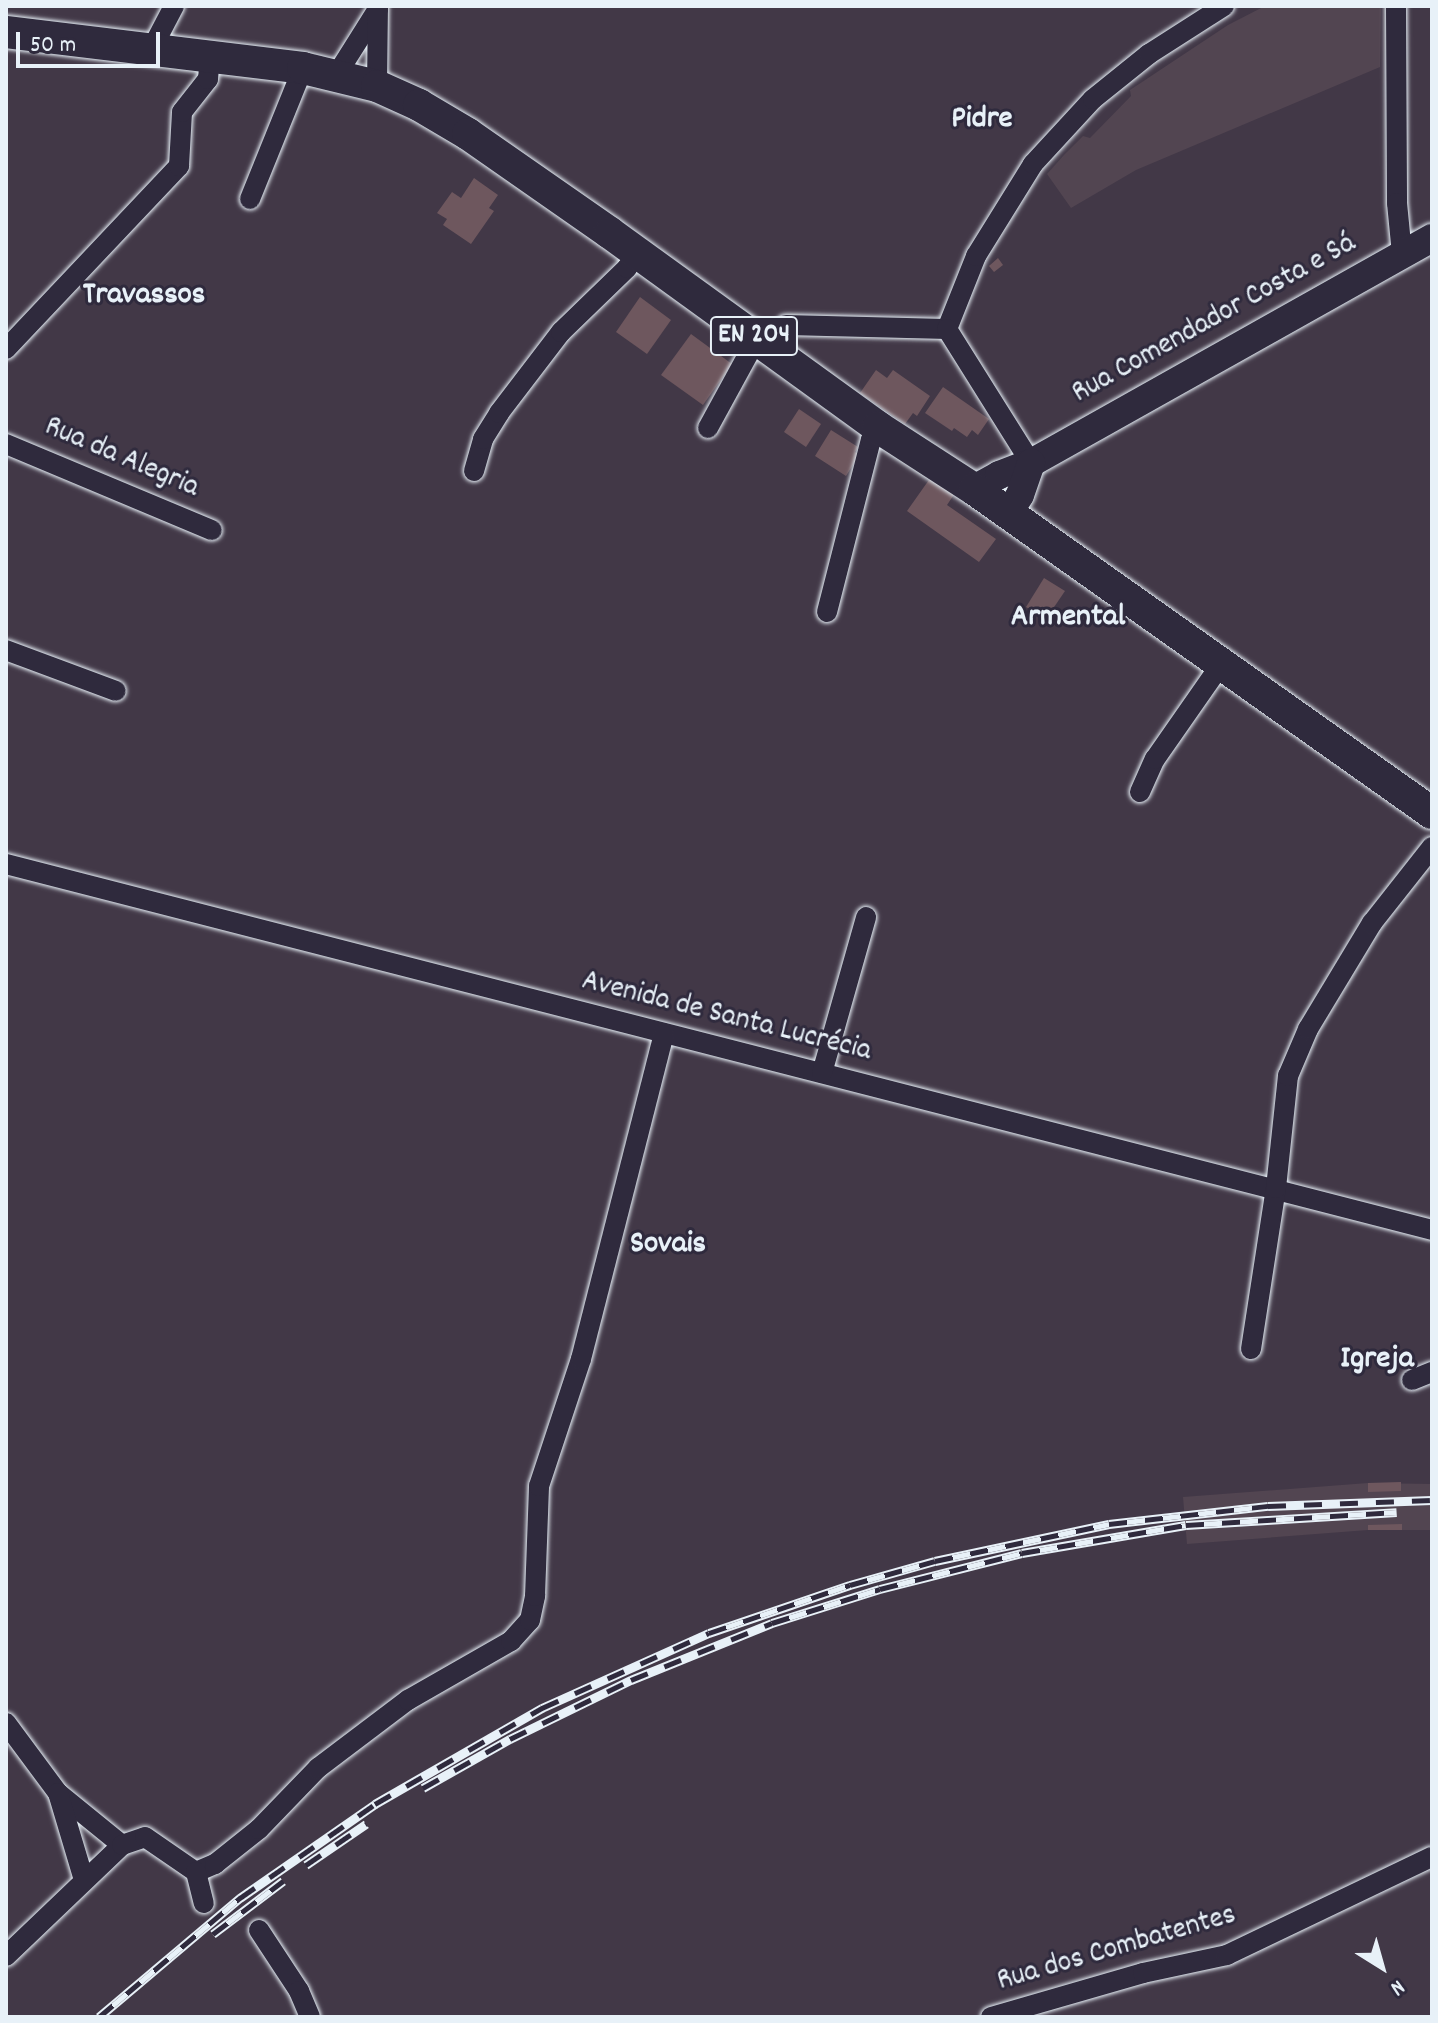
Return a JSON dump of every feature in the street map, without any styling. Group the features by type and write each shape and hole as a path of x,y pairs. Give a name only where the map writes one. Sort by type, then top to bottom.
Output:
{"main road":[{"name":"EN 204","path":"6,32 337,74 377,86 419,105 468,134 878,427 974,489 1432,813"},
{"name":"Rua Comendador Costa e Sá","path":"974,489 1031,463 1432,238"},
{"path":"1008,514 1020,495 1031,463"}],"street":[{"path":"151,50 174,6"},
{"path":"947,329 976,256 1033,164 1093,99 1149,54 1224,6"},
{"path":"1396,6 1397,203 1402,254"},
{"path":"337,74 378,8"},
{"path":"377,86 378,8"},
{"path":"6,349 179,166 182,112 208,79 210,57"},
{"path":"250,199 303,68"},
{"path":"474,471 483,439 499,413 561,332 627,268 637,253"},
{"path":"786,325 947,329"},
{"path":"947,329 1031,463"},
{"path":"708,428 757,338"},
{"path":"827,612 871,440 878,427"},
{"name":"Rua da Alegria","path":"6,444 212,530"},
{"path":"6,650 116,691"},
{"path":"1140,792 1155,759 1222,663"},
{"path":"1251,1349 1276,1188 1288,1076 1308,1029 1372,923 1432,847"},
{"name":"Avenida de Santa Lucrécia","path":"6,864 1432,1230"},
{"path":"822,1073 866,917"},
{"path":"196,1872 215,1864 259,1829 318,1768 352,1742 408,1700 511,1641 530,1620 535,1596 539,1486 581,1359 664,1033"},
{"path":"1412,1380 1432,1372"},
{"path":"6,1723 58,1793 122,1845"},
{"path":"58,1793 84,1880"},
{"path":"6,1956 122,1845 145,1837 196,1872 204,1903"},
{"name":"Rua dos Combatentes","path":"991,2017 1143,1973 1227,1955 1432,1857"},
{"path":"259,1930 299,1991 310,2017"}],"shaded area":[{"path":"1265,6 1381,6 1380,67 1136,170 1071,208 1047,174 1064,155 1083,136 1090,138 1131,96 1130,90 1228,25"},
{"path":"1368,1483 1432,1484 1432,1530 1368,1530 1187,1544 1183,1497"}],"building":[{"path":"474,178 498,195 489,208 494,211 471,244 443,225 447,219 437,213 452,192 461,198"},
{"path":"998,258 1003,265 994,272 989,266"},
{"path":"640,297 671,320 647,354 616,332"},
{"path":"691,334 732,364 703,405 661,375"},
{"path":"876,370 887,378 893,370 930,396 917,416 913,413 905,424 860,393"},
{"path":"943,387 989,419 978,435 972,430 967,437 954,428 952,431 925,413"},
{"path":"799,409 821,424 806,447 784,432"},
{"path":"831,430 858,447 855,452 859,455 846,476 815,456"},
{"path":"931,477 955,493 947,505 996,539 979,562 907,511"},
{"path":"1044,578 1065,591 1046,619 1026,607"},
{"path":"1401,1482 1401,1491 1368,1492 1368,1483"},
{"path":"1402,1524 1402,1530 1368,1530 1368,1525"}],"railway":[{"path":"99,2017 240,1898 375,1804 542,1708 709,1633 850,1585 935,1561 1109,1524 1268,1506 1432,1500"},
{"path":"423,1788 510,1739 631,1680 772,1623 880,1589 1022,1553 1186,1525 1397,1512"},
{"path":"306,1865 366,1824"},
{"path":"213,1934 283,1881"}],"district":[{"name":"Pidre","path":"982,120"},
{"name":"Travassos","path":"144,296"},
{"name":"Armental","path":"1068,618"},
{"name":"Sovais","path":"668,1245"},
{"name":"Igreja","path":"1377,1360"}]}
